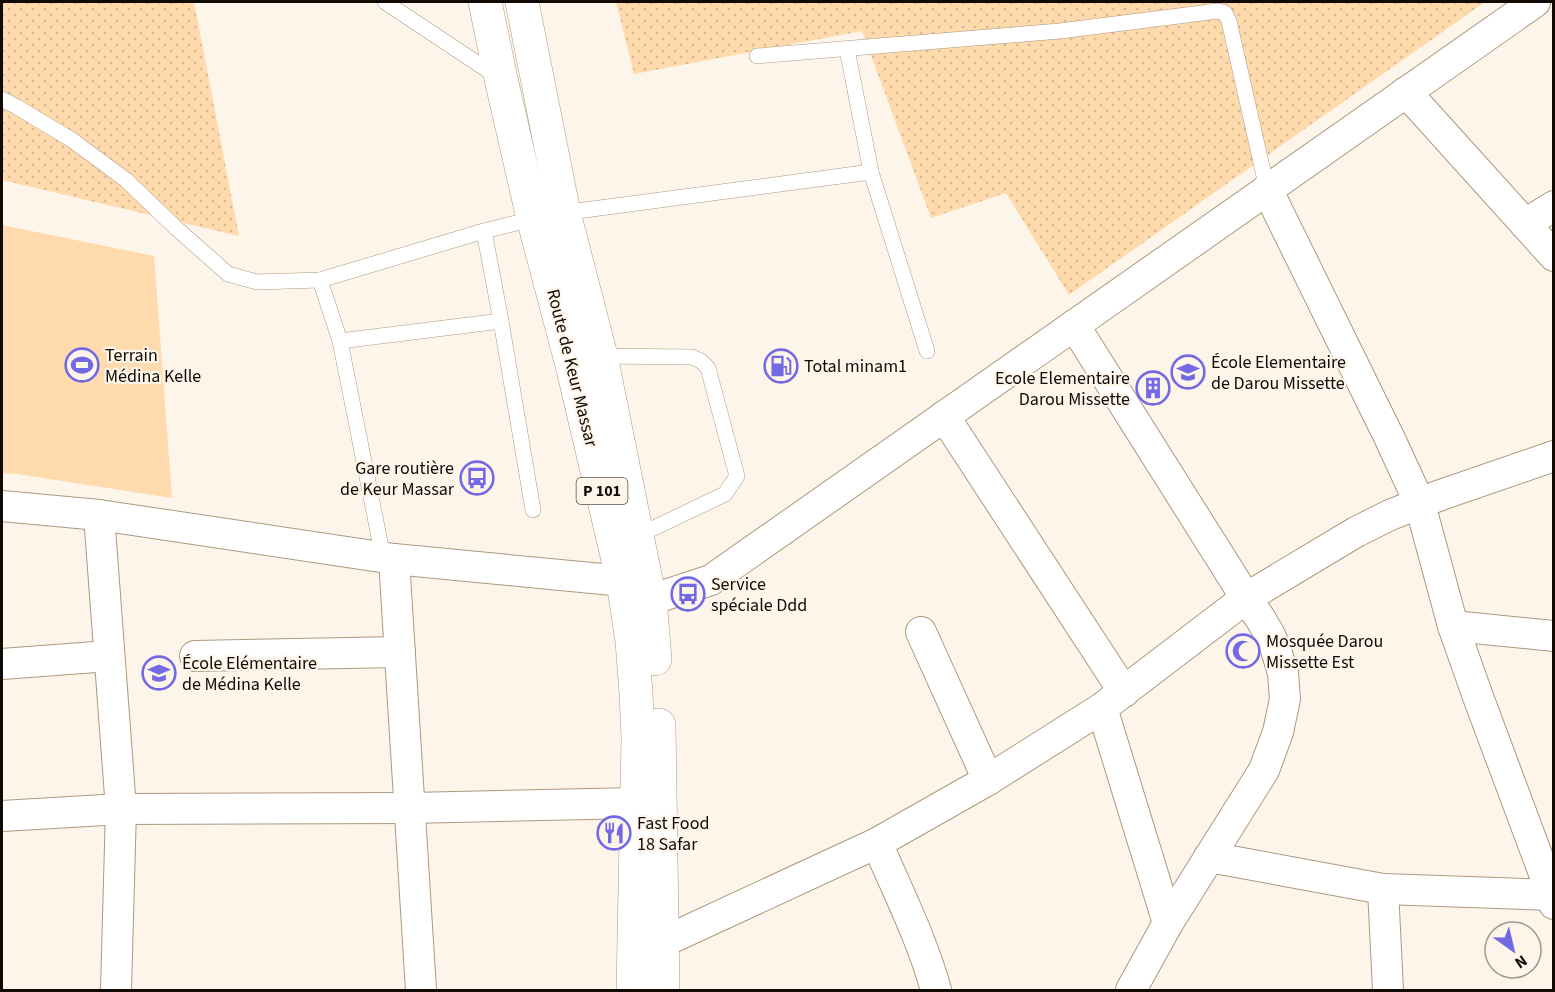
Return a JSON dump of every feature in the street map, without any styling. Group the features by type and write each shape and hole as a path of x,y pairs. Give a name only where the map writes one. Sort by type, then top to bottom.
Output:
{"main road":[{"name":"Route de Keur Massar","path":"485,2 501,79 548,216 601,356 650,600 658,690 663,990"},
{"name":"Route de Keur Massar","path":"522,2 548,216 572,365 623,581 632,641 638,738 633,990"}],"street":[{"path":"650,600 711,580 1535,2"},
{"path":"1406,92 1554,256"},
{"path":"1209,857 1383,889 1553,898 1453,626 1420,504 1267,189"},
{"path":"1525,224 1554,206"},
{"path":"1074,325 1260,618 1276,650 1283,673 1285,699 1278,732 1264,770 1168,923 1131,990"},
{"path":"944,416 1113,700 1168,923"},
{"path":"663,942 877,843 988,780 1113,700 1246,598 1356,532 1390,515 1438,496 1554,456"},
{"path":"2,506 99,515 388,558 623,581"},
{"path":"99,515 121,809 117,990"},
{"path":"388,558 400,652 421,990"},
{"path":"1453,626 1554,636"},
{"path":"921,632 988,780"},
{"path":"195,656 400,652"},
{"path":"2,664 109,656"},
{"path":"2,816 121,809 637,803"},
{"path":"877,843 912,922 936,990"},
{"path":"1383,889 1388,990"}],"lane":[{"path":"385,2 501,79"},
{"path":"757,56 1060,31 1218,11 1225,13 1229,21 1267,189"},
{"path":"847,49 871,172 927,351"},
{"path":"2,99 72,140 126,180 228,273 257,282 320,280 484,231 548,216 871,172"},
{"path":"484,231 533,510"},
{"path":"320,280 340,341 388,558"},
{"path":"340,341 501,321"},
{"path":"601,356 693,357 701,361 708,368 737,476 725,494 637,536"}],"shaded area":[{"path":"2,2 194,2 239,236 2,180"},
{"path":"616,2 1485,2 1069,295 1006,193 931,218 862,31 634,74"},
{"name":"Terrain Médina Kelle","path":"2,225 154,256 172,498 2,473"}],"place":[{"name":"Terrain Médina Kelle","path":"82,365"},
{"name":"Total minam1","path":"781,366"},
{"name":"École Elementaire de Darou Missette","path":"1188,372"},
{"name":"Ecole Elementaire Darou Missette","path":"1153,388"},
{"name":"Gare routière de Keur Massar","path":"477,478"},
{"name":"Service spéciale Ddd","path":"688,594"},
{"name":"Mosquée Darou Missette Est","path":"1243,651"},
{"name":"École Elémentaire de Médina Kelle","path":"159,673"},
{"name":"Fast Food 18 Safar","path":"614,833"}]}
